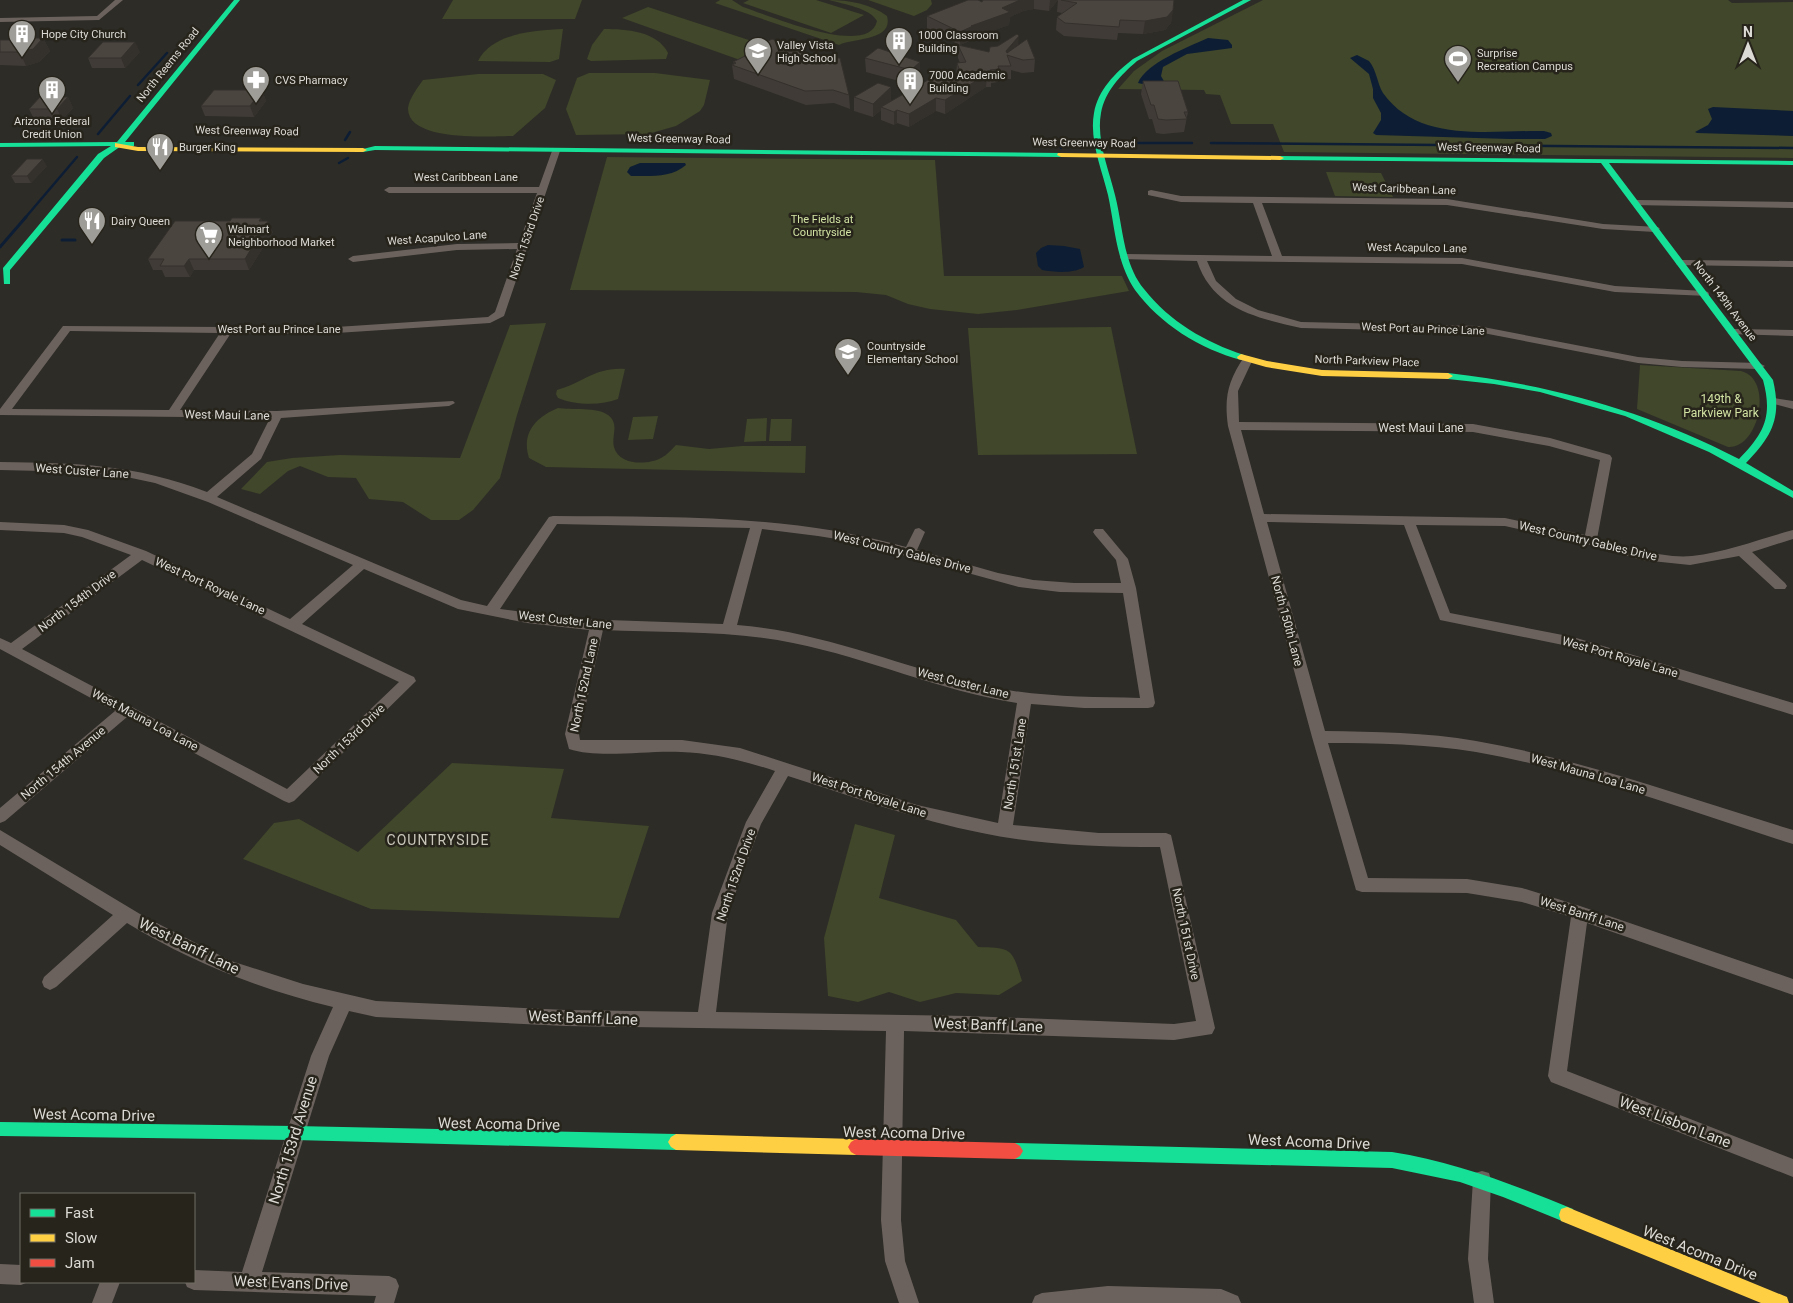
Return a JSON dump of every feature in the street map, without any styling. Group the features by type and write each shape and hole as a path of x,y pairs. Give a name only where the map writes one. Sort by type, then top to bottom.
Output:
{"street":[{"path":"0,20 99,18 118,0"},
{"name":"North Reems Road","path":"7,283 6,270 101,156 118,145 237,0"},
{"name":"North Parkview Place","path":"1248,0 1152,49 1121,71 1103,93 1096,112 1096,126 1102,156 1125,257 1134,283 1145,299 1169,321 1208,344 1248,359 1282,368 1321,373 1443,376 1479,379 1528,386 1585,399 1631,414 1684,435 1741,463 1793,495"},
{"name":"West Greenway Road","path":"0,145 118,145 138,149 351,152 375,148 1793,163"},
{"name":"North Reems Road","path":"112,162 117,156 118,145"},
{"name":"North 153rd Drive","path":"490,320 500,314 556,151"},
{"name":"North 149th Avenue","path":"1604,162 1760,366 1770,386 1774,401 1772,422 1768,431 1741,463"},
{"name":"West Caribbean Lane","path":"389,190 543,190"},
{"name":"West Caribbean Lane","path":"1151,193 1181,198 1447,202 1484,206 1606,227 1655,229"},
{"path":"1256,199 1278,259"},
{"path":"1636,203 1793,205"},
{"name":"West Acapulco Lane","path":"353,260 457,248 524,246"},
{"name":"West Acapulco Lane","path":"1125,257 1462,261 1615,289 1704,294"},
{"name":"West Port au Prince Lane","path":"1201,258 1212,285 1228,298 1249,309 1273,318 1301,324 1478,330 1638,360 1682,364 1760,366"},
{"path":"1682,264 1793,264"},
{"name":"West Port au Prince Lane","path":"66,328 321,330 490,320"},
{"name":"West Maui Lane","path":"66,328 4,412 277,415 449,404"},
{"path":"172,414 229,328"},
{"path":"1733,332 1793,333"},
{"name":"North 150th Lane","path":"1248,359 1231,392 1230,404 1234,426 1318,737 1362,885"},
{"path":"1774,401 1793,405"},
{"path":"208,498 257,456 277,415"},
{"name":"West Maui Lane","path":"1234,426 1473,428 1550,442 1606,458 1590,541"},
{"name":"West Custer Lane","path":"0,466 76,468 137,475 182,486 458,604 549,621 597,625 729,628 808,641 977,689 1025,698 1076,703 1148,703 1129,588"},
{"name":"West Country Gables Drive","path":"1258,518 1505,522 1590,541 1642,556 1690,561 1742,551 1793,534"},
{"path":"1408,519 1444,617"},
{"name":"West Country Gables Drive","path":"490,611 553,520 757,524 854,538 1020,582 1059,587 1129,588"},
{"path":"729,628 757,524"},
{"name":"West Port Royale Lane","path":"0,526 57,529 84,533 141,554 409,682"},
{"path":"910,552 920,532"},
{"path":"1099,532 1122,559 1129,588"},
{"path":"1742,551 1780,586"},
{"name":"North 154th Drive","path":"6,646 141,554"},
{"path":"292,625 362,564"},
{"name":"West Port Royale Lane","path":"1444,617 1573,642 1793,709"},
{"name":"North 152nd Lane","path":"574,745 572,734 597,625"},
{"name":"West Mauna Loa Lane","path":"6,646 289,797"},
{"name":"North 153rd Drive","path":"289,797 409,682"},
{"name":"North 151st Lane","path":"1005,830 1025,698"},
{"name":"North 154th Avenue","path":"0,816 126,710"},
{"name":"West Mauna Loa Lane","path":"1318,737 1402,738 1474,746 1549,761 1793,837"},
{"name":"West Port Royale Lane","path":"574,745 589,747 682,746 740,754 918,811 982,827 1048,836 1099,840 1166,840"},
{"name":"North 152nd Drive","path":"706,1020 720,913 754,822 785,768"},
{"name":"West Banff Lane","path":"0,837 126,914 227,967 303,992 376,1009 566,1018 895,1023 1174,1032 1206,1028"},
{"name":"North 151st Drive","path":"1166,840 1206,1028"},
{"name":"West Banff Lane","path":"1362,885 1467,886 1522,895 1580,913 1793,987"},
{"name":"West Lisbon Lane","path":"1580,913 1557,1076 1793,1168"},
{"path":"50,982 126,914"},
{"name":"North 153rd Avenue","path":"249,1281 320,1056 344,1002"},
{"path":"895,1023 892,1241 895,1261 909,1303"},
{"name":"West Acoma Drive","path":"0,1129 1355,1158 1418,1163 1482,1180 1781,1303"},
{"path":"1482,1180 1478,1259 1484,1303"},
{"path":"0,1274 20,1274"},
{"name":"West Evans Drive","path":"195,1280 249,1281 387,1295"},
{"path":"102,1303 110,1283"},
{"path":"1042,1303 1061,1299 1155,1296 1221,1299 1231,1303"}],"green space":[{"path":"453,0 582,0 575,19 442,19"},
{"path":"720,0 732,0 743,7 793,25 837,35 856,36 870,32 877,21 869,13 829,0 852,2 874,8 887,16 888,24 879,34 839,45 715,3"},
{"path":"749,0 816,0 864,15 831,33 743,3"},
{"path":"868,0 931,0 932,4 927,10 914,16"},
{"name":"Surprise Recreation Campus","path":"1263,0 1728,0 1732,3 1793,2 1793,158 1284,152 1273,124 1231,124 1220,95 1206,94 1204,90 1118,89 1134,71 1162,51"},
{"path":"648,7 767,46 740,60 622,18"},
{"path":"563,29 559,59 550,62 478,61 493,44 504,39 528,32"},
{"path":"604,29 631,31 649,36 663,46 668,53 666,59 591,61 587,59 592,45"},
{"path":"589,73 655,73 710,80 704,105 700,111 676,126 648,134 576,135 566,109 577,78"},
{"path":"478,74 543,74 556,80 545,108 513,136 452,135 421,127 411,119 408,108 409,104 423,80"},
{"name":"The Fields at Countryside","path":"607,157 935,160 944,276 1122,276 1129,291 1017,310 978,314 930,309 908,304 886,295 856,292 570,290"},
{"path":"1326,172 1381,173 1393,197 1335,196"},
{"path":"546,323 517,415 500,478 473,510 459,520 431,520 403,502 369,499 356,478 328,477 300,466 288,471 260,494 241,489 267,462 292,458 340,455 460,458 510,325"},
{"path":"1111,327 1137,454 978,455 968,328"},
{"name":"149th & Parkview Park","path":"1640,365 1741,371 1751,377 1757,387 1760,399 1754,426 1748,437 1739,445 1728,447 1637,409"},
{"path":"625,369 618,399 596,404 580,403 558,398 556,394 557,390 605,370"},
{"path":"558,408 591,410 604,412 608,415 614,422 614,447 622,458 628,461 642,463 661,458 676,445 709,449 742,446 806,446 805,473 546,467 529,458 527,441 532,427 537,421"},
{"path":"658,416 653,439 628,440 633,417"},
{"path":"767,418 766,441 744,442 747,419"},
{"path":"771,419 792,419 791,441 769,441"},
{"path":"452,763 564,769 551,818 649,826 619,918 371,909 243,859 274,823 299,819 358,852"},
{"path":"855,824 895,835 879,898 956,920 978,947 998,948 1009,952 1016,962 1022,981 999,995 956,993 920,1002 889,992 858,1002 828,996 824,938"}],"water":[{"path":"1208,38 1228,40 1232,48 1187,54 1163,67 1161,76 1165,83 1147,85 1138,83 1142,76 1158,62"},
{"path":"1357,55 1369,61 1372,65 1383,93 1398,109 1416,120 1436,127 1457,131 1544,131 1551,133 1552,136 1545,139 1510,139 1376,135 1373,133 1381,120 1381,113 1373,98 1369,74 1350,58"},
{"path":"1713,107 1793,111 1793,136 1695,132 1708,125 1712,119 1708,109"},
{"path":"640,163 685,163 686,165 674,172 653,176 631,176 627,172 630,167"},
{"path":"1048,245 1080,249 1084,267 1069,272 1042,270 1038,266 1036,253"}],"building":[{"path":"968,0 982,2 983,0 1020,0 1002,8 1010,12 960,32 927,16"},
{"path":"1061,0 1174,0 1173,10 1167,17 1145,21 1120,20 1119,27 1065,23 1057,17 1077,3"},
{"path":"1017,34 1019,36 1006,51 1007,53 1027,39 1035,59 1023,60 1007,55 1011,66 998,66 999,69 990,70 992,74 987,74 945,100 936,98 909,114 897,110 894,112 881,107 940,73 963,80 957,63 966,62 958,45 989,52 990,47 998,46"},
{"path":"20,38 43,38 33,49 20,52 0,52 0,40 17,40"},
{"path":"772,39 817,57 840,58 849,95 833,90 805,91 732,65 736,63 733,62 747,55 744,54"},
{"path":"103,42 135,42 121,58 88,58"},
{"path":"878,48 920,62 911,70 865,58"},
{"path":"1143,81 1178,81 1188,112 1184,112 1187,119 1158,119"},
{"path":"878,83 891,87 873,104 854,97"},
{"path":"214,90 262,90 250,106 201,106"},
{"path":"40,97 68,97 57,109 29,109"},
{"path":"27,159 43,159 27,176 11,176"},
{"name":"Walmart Neighborhood Market","path":"232,218 261,218 259,221 268,221 245,259 189,259 184,266 160,266 164,259 148,259 175,221 230,221"}],"waterway":[{"path":"138,85 167,53"},
{"path":"98,134 130,96"},
{"path":"345,140 350,132"},
{"path":"660,143 662,136"},
{"path":"1068,140 1073,141"},
{"path":"1060,141 1061,148"},
{"path":"1130,143 1192,143"},
{"path":"1211,143 1793,148"},
{"path":"25,218 77,157"},
{"path":"339,163 348,158"},
{"path":"0,247 26,217"},
{"path":"62,240 75,240"}],"traffic: fast":[{"path":"7,282 6,270 101,156 118,145 126,136 237,0"},
{"path":"1241,357 1213,347 1175,325 1153,305 1134,281 1123,250 1099,144 1097,115 1106,91 1128,65 1248,0"},
{"path":"0,145 131,144"},
{"path":"363,150 375,148 1061,155"},
{"path":"1280,158 1793,163"},
{"path":"1604,162 1768,380 1773,405 1769,426 1765,435 1741,463"},
{"path":"1448,376 1540,389 1628,414 1713,450 1793,495"},
{"path":"0,1129 295,1133 676,1142"},
{"path":"1015,1151 1392,1160 1415,1163 1460,1174 1567,1215"}],"traffic: slow":[{"path":"118,145 138,149 363,150"},
{"path":"1061,155 1280,158"},
{"path":"1241,357 1266,364 1322,373 1448,376"},
{"path":"676,1142 856,1147"},
{"path":"1567,1215 1781,1303"}],"traffic: jam":[{"path":"856,1147 1015,1151"}],"place":[{"name":"Hope City Church","path":"22,58"},
{"name":"1000 Classroom Building","path":"899,65"},
{"name":"Valley Vista High School","path":"758,75"},
{"name":"Surprise Recreation Campus","path":"1458,83"},
{"name":"CVS Pharmacy","path":"256,104"},
{"name":"7000 Academic Building","path":"910,105"},
{"name":"Arizona Federal Credit Union","path":"52,114"},
{"name":"Burger King","path":"160,171"},
{"name":"Dairy Queen","path":"92,245"},
{"name":"Walmart Neighborhood Market","path":"209,259"},
{"name":"Countryside Elementary School","path":"848,376"}],"district":[{"name":"COUNTRYSIDE","path":"438,840"}]}
